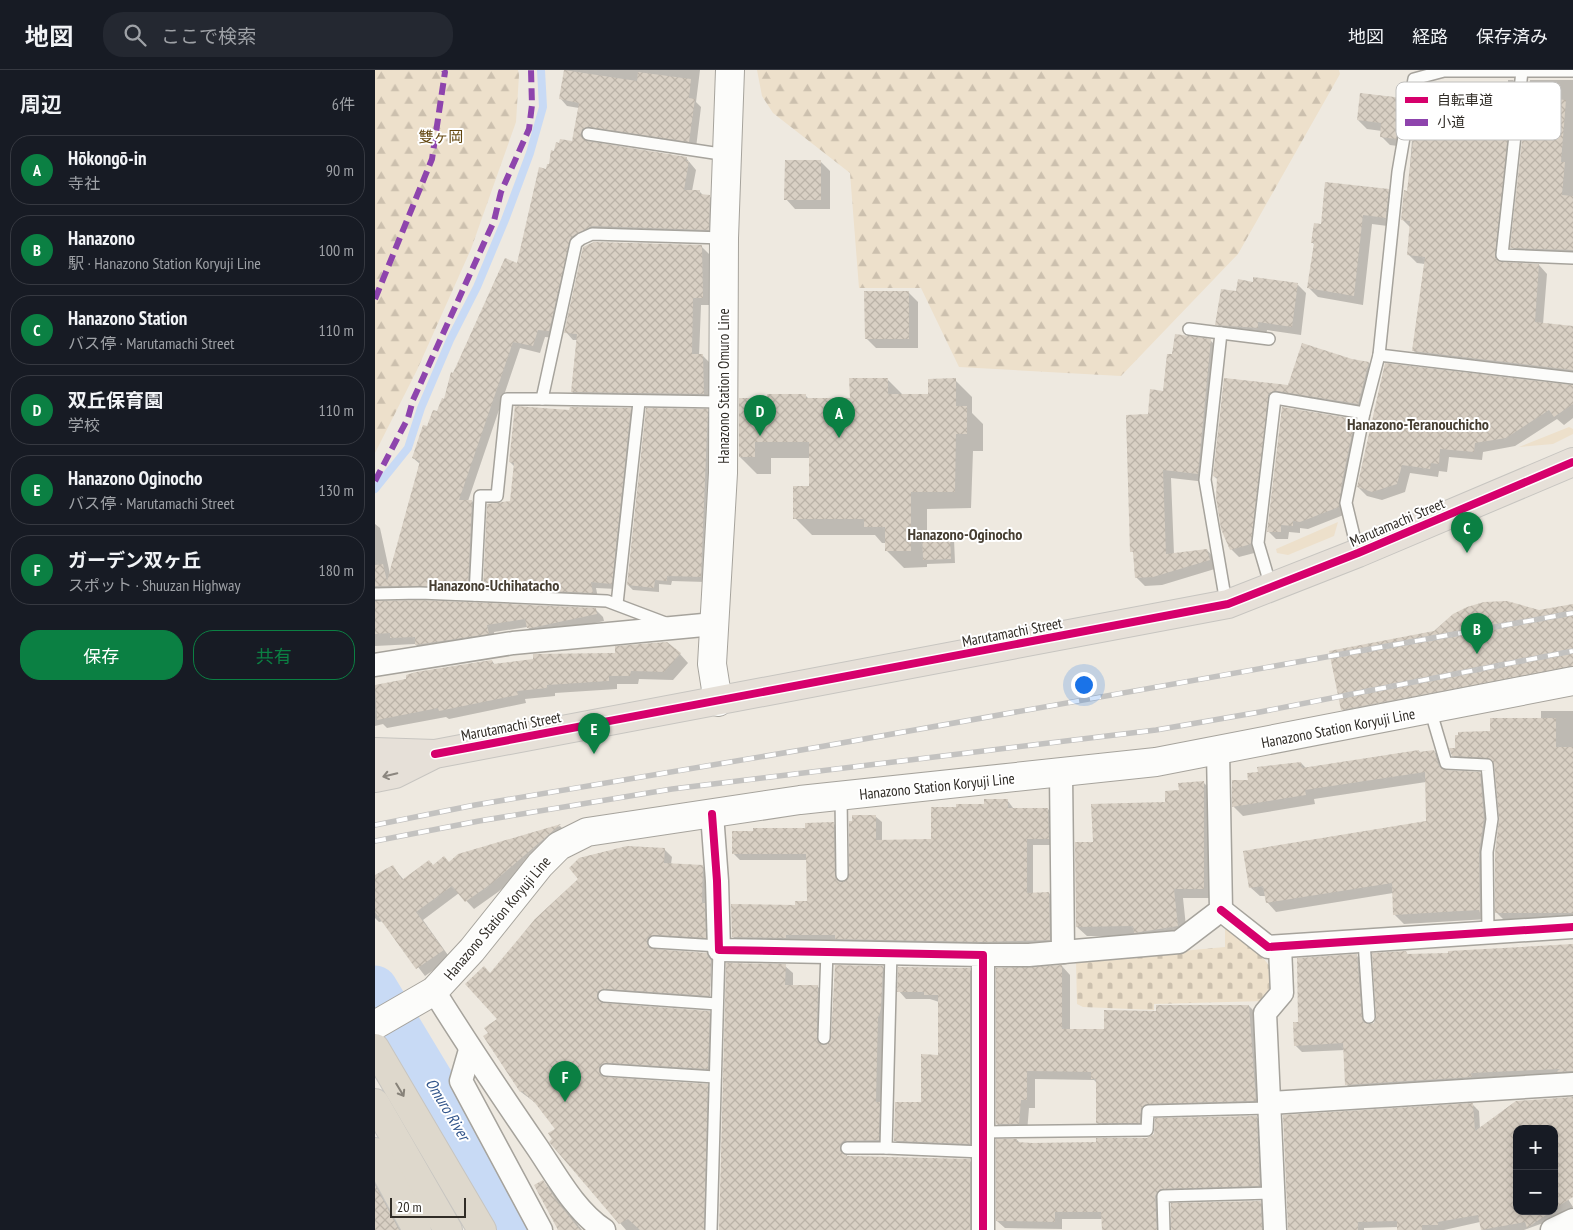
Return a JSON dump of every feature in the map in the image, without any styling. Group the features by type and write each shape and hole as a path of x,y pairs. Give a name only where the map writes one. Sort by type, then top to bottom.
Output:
{"highway":[{"path":"376,1033 482,1230"},
{"path":"375,1103 448,1230"},
{"path":"375,1152 417,1230"}],"main road":[{"name":"Hanazono Station Omuro Line","path":"718,702 712,664 723,473 724,238 730,70"},
{"name":"Marutamachi Street","path":"375,752 435,754 718,702 1228,604 1358,553 1573,462"},
{"name":"Hanazono Station Koryuji Line","path":"376,1033 424,997 472,950 540,865 559,846 587,832 841,796 1061,774 1155,762 1573,681"},
{"name":"Marutamachi Street","path":"375,778 395,774 435,754"}],"street":[{"path":"375,665 513,643 714,624"},
{"path":"1218,751 1221,910"},
{"path":"1061,774 1063,952"},
{"path":"712,814 719,948 1029,955 1179,942 1221,910"},
{"path":"1221,910 1268,947 1573,927"},
{"path":"1275,1230 1265,1013 1282,993 1280,947"},
{"path":"983,955 983,1230"},
{"path":"424,997 470,1050 568,1193 593,1223 604,1230"},
{"path":"470,1050 461,1081 541,1230"},
{"path":"1269,1106 1573,1084"},
{"path":"1552,1230 1573,1220"}],"lane":[{"path":"1414,82 1414,80 1444,71 1573,71"},
{"path":"588,134 728,155"},
{"path":"1358,553 1346,502 1364,413 1379,355 1398,172 1404,140"},
{"path":"1514,140 1502,255 1573,258"},
{"path":"542,399 576,244 581,239 592,234 724,238"},
{"path":"1189,329 1269,339"},
{"path":"1221,333 1205,480 1224,591 1228,604"},
{"path":"1379,355 1573,378"},
{"path":"1275,587 1268,577 1258,543 1275,398 1364,413"},
{"path":"475,595 480,496 497,496 507,399 723,402"},
{"path":"617,604 639,402"},
{"path":"375,594 420,592 607,601 676,627"},
{"path":"1430,709 1447,763 1487,765 1492,819 1487,852 1488,933"},
{"path":"841,796 843,875"},
{"path":"1364,941 1369,1017"},
{"path":"654,942 719,948 711,1230"},
{"path":"824,1038 827,951"},
{"path":"886,1148 891,952"},
{"path":"605,996 717,1004"},
{"path":"606,1070 715,1077"},
{"path":"847,1148 886,1148 1147,1130 1148,1111 1269,1106"},
{"path":"1164,1230 1163,1196 1273,1193"}],"green space":[{"name":"雙ヶ岡","path":"375,70 518,70 519,75 516,122 471,249 417,370 375,453"},
{"path":"757,70 1339,70 1340,74 1238,254 1121,376 959,367 921,288 859,288 850,173 773,113 762,96"},
{"path":"1569,427 1573,429 1573,434 1553,444 1519,447"},
{"path":"1338,522 1334,536 1288,555 1277,553 1276,549"},
{"path":"1225,929 1242,931 1275,973 1274,992 1265,1001 1154,1004 1154,1010 1083,1007 1077,1004 1076,961 1225,947"}],"building":[{"path":"564,70 637,81 638,72 691,79 689,98 695,99 689,142 589,127 582,129 581,136 587,141 687,157 686,161 689,161 684,190 700,190 700,194 710,195 709,230 592,226 571,237 549,331 538,330 533,346 513,342 459,500 472,500 468,588 375,586 375,565 383,564 387,581 420,461 412,458 423,425 427,426 433,410 437,411 442,398 444,399 451,372 453,373 505,258 517,263 539,167 546,169 547,164 549,164 551,150 554,151 556,142 559,143 560,139 572,141 579,103 559,99"},
{"path":"1360,93 1396,97 1396,139 1380,137 1381,123 1357,120"},
{"path":"1561,100 1566,100 1561,162 1565,162 1562,195 1573,196 1573,250 1510,248 1522,140 1561,140"},
{"path":"1507,140 1495,258 1502,262 1539,264 1535,322 1573,326 1573,370 1412,351 1425,257 1407,255 1410,221 1401,220 1404,190 1407,191 1413,141 1411,141"},
{"path":"785,160 821,160 821,200 784,200"},
{"path":"1325,182 1389,189 1386,218 1363,215 1354,296 1307,288 1314,243 1311,243 1314,223 1321,224"},
{"path":"594,242 702,245 703,298 693,298 692,354 703,354 704,394 571,392 577,334 564,333 583,247"},
{"path":"1253,277 1298,283 1292,327 1258,322 1258,328 1215,325 1221,289 1236,291 1238,279 1253,282"},
{"path":"864,291 909,291 909,339 865,339"},
{"path":"1175,334 1211,339 1198,474 1163,470 1166,554 1207,549 1210,560 1153,577 1135,578 1133,552 1130,552 1126,415 1148,414 1150,389 1163,391 1167,354 1172,354"},
{"path":"1302,343 1352,359 1369,362 1358,404 1276,391 1269,393 1251,544 1230,550 1221,529 1216,498 1217,477 1213,476 1224,378 1288,385"},
{"path":"1385,363 1573,385 1573,404 1554,417 1549,410 1506,438 1475,443 1474,452 1440,449 1439,464 1431,463 1430,469 1402,465 1397,484 1372,492 1357,487"},
{"path":"849,378 888,378 888,394 928,394 928,379 956,378 956,406 967,406 967,434 956,434 955,492 911,492 911,551 885,551 885,527 864,527 864,519 793,519 793,486 809,486 809,442 755,442 755,457 739,457 739,398 767,398 767,394 806,394 806,398 850,398"},
{"path":"515,406 569,410 570,407 631,408 612,584 591,582 593,593 483,588 487,504 510,501 514,463 509,462"},
{"path":"1282,407 1355,419 1342,482 1339,507 1300,522 1293,521 1293,526 1281,525 1281,532 1267,532"},
{"path":"646,408 708,409 701,577 667,576 667,581 655,580 654,588 627,585"},
{"path":"922,534 950,534 951,559 923,560"},
{"path":"420,600 596,608 597,614 531,628 527,628 525,619 487,625 489,634 415,645 415,637 390,638 390,633 375,634 375,601"},
{"path":"1507,601 1539,610 1573,604 1573,666 1341,710 1329,651 1434,631 1453,614 1467,607 1484,602"},
{"path":"667,642 681,653 664,672 631,671 630,676 609,676 609,681 547,685 547,688 517,691 518,695 439,711 438,708 377,720 375,685 406,679 406,675 416,672 492,660 493,664 533,659 533,654 615,653 615,646"},
{"path":"1490,718 1556,718 1556,747 1573,747 1573,913 1495,913 1495,853 1499,819 1494,764 1488,758 1452,756 1449,748 1455,748 1455,735 1458,735 1458,732 1490,731"},
{"path":"1419,750 1419,752 1434,750 1439,766 1445,770 1480,772 1484,819 1479,852 1480,913 1479,910 1393,915 1392,883 1266,903 1263,886 1249,888 1243,851 1426,821 1425,772 1305,790 1306,795 1232,807 1232,780 1248,780 1247,773 1258,772 1257,767 1301,762 1302,768"},
{"path":"1204,781 1204,889 1174,889 1178,926 1134,933 1133,926 1076,927 1075,842 1093,842 1091,804 1165,802 1165,791 1179,790 1178,783"},
{"path":"984,799 1008,799 1008,808 1048,808 1049,839 1027,839 1027,893 1049,892 1050,940 983,942 835,939 835,935 786,935 786,938 732,937 731,904 795,905 795,901 807,901 806,854 732,854 732,831 753,831 753,828 805,828 805,823 834,822 835,875 838,881 843,882 849,875 849,821 852,821 852,815 876,815 876,840 931,839 931,807 956,807 956,804 984,804"},
{"path":"561,824 491,884 465,902 452,886 416,912 444,950 416,969 375,912 375,875 393,865 402,880 429,860 433,865 444,856 449,862 458,854"},
{"path":"627,846 665,848 664,863 703,865 702,903 705,903 706,938 654,935 648,937 647,942 649,948 654,949 707,953 711,960 710,996 605,989 598,991 597,999 603,1003 710,1011 708,1069 606,1063 600,1065 599,1070 601,1076 606,1077 708,1084 704,1230 640,1230 628,1219 619,1224 549,1142 552,1139 548,1133 555,1129 535,1103 522,1091 520,1092 483,1036 488,1033 484,1028 497,1019 465,984 484,966 490,973 535,919 578,879 569,868 579,858"},
{"path":"1573,944 1573,1071 1556,1072 1560,1069 1471,1073 1472,1077 1345,1085 1343,1043 1294,1046 1293,1022 1298,1022 1297,958 1357,954 1362,1017 1363,1022 1369,1024 1374,1023 1376,1017 1372,953 1406,951 1407,954 1448,953 1448,951"},
{"path":"726,963 786,964 785,985 818,985 817,1038 820,1044 824,1045 830,1042 831,1038 835,965 883,966 881,1008 878,1016 876,1102 880,1102 879,1140 844,1141 840,1145 840,1151 847,1156 970,1159 970,1230 719,1230"},
{"path":"1062,965 1062,1029 1104,1029 1104,1010 1156,1011 1156,1005 1249,1005 1256,1101 1148,1104 1141,1108 1140,1123 1096,1123 1096,1079 1091,1079 1091,1072 1027,1071 1027,1100 1021,1100 1019,1124 996,1124 996,968"},
{"path":"898,967 970,968 970,1144 894,1141 895,1102 921,1102 921,1054 938,1055 938,995 924,995 924,992 897,992"},
{"path":"1573,1097 1573,1197 1558,1206 1558,1125 1513,1125 1513,1215 1546,1215 1527,1228 1525,1222 1481,1230 1478,1215 1438,1222 1438,1225 1422,1225 1422,1230 1397,1230 1397,1221 1358,1222 1358,1230 1288,1230 1283,1115 1473,1103 1475,1131 1516,1101"},
{"path":"1257,1116 1260,1186 1160,1189 1155,1196 1157,1230 1102,1230 1101,1212 1055,1212 1055,1222 996,1221 996,1139 1017,1139 1017,1142 1032,1143 1096,1142 1096,1138 1147,1138 1154,1134 1155,1118"},
{"path":"543,1180 580,1230 558,1230 534,1185"},
{"path":"375,1185 399,1230 375,1230"},
{"path":"1261,1201 1262,1230 1171,1230 1171,1203"}],"waterway":[{"path":"375,489 408,448 421,408 450,340 477,287 505,220 530,153 543,107 541,70"},
{"name":"Omuro River","path":"375,988 521,1230"}],"railway":[{"path":"375,825 475,805 819,747 1573,613"},
{"path":"375,841 479,821 672,789 1156,730 1260,712 1573,651"}],"marked path":[{"path":"375,299 432,159 444,70"},
{"path":"375,481 408,418 413,400 494,221 501,192 529,129 532,105 531,70"}],"cycle path":[{"path":"435,754 1228,604 1358,553 1573,462"},
{"path":"712,814 717,881 719,950 983,955 983,1230"},
{"path":"1221,910 1268,947 1573,927"}],"place":[{"name":"双丘保育園","path":"760,436"},
{"name":"Hōkongō-in","path":"839,438"},
{"name":"Hanazono Station","path":"1467,553"},
{"name":"Hanazono","path":"1477,654"},
{"name":"Hanazono Oginocho","path":"594,754"},
{"name":"ガーデン双ヶ丘","path":"565,1102"}],"district":[{"name":"Hanazono-Teranouchicho","path":"1418,424"},
{"name":"Hanazono-Oginocho","path":"965,534"},
{"name":"Hanazono-Uchihatacho","path":"494,585"}]}
